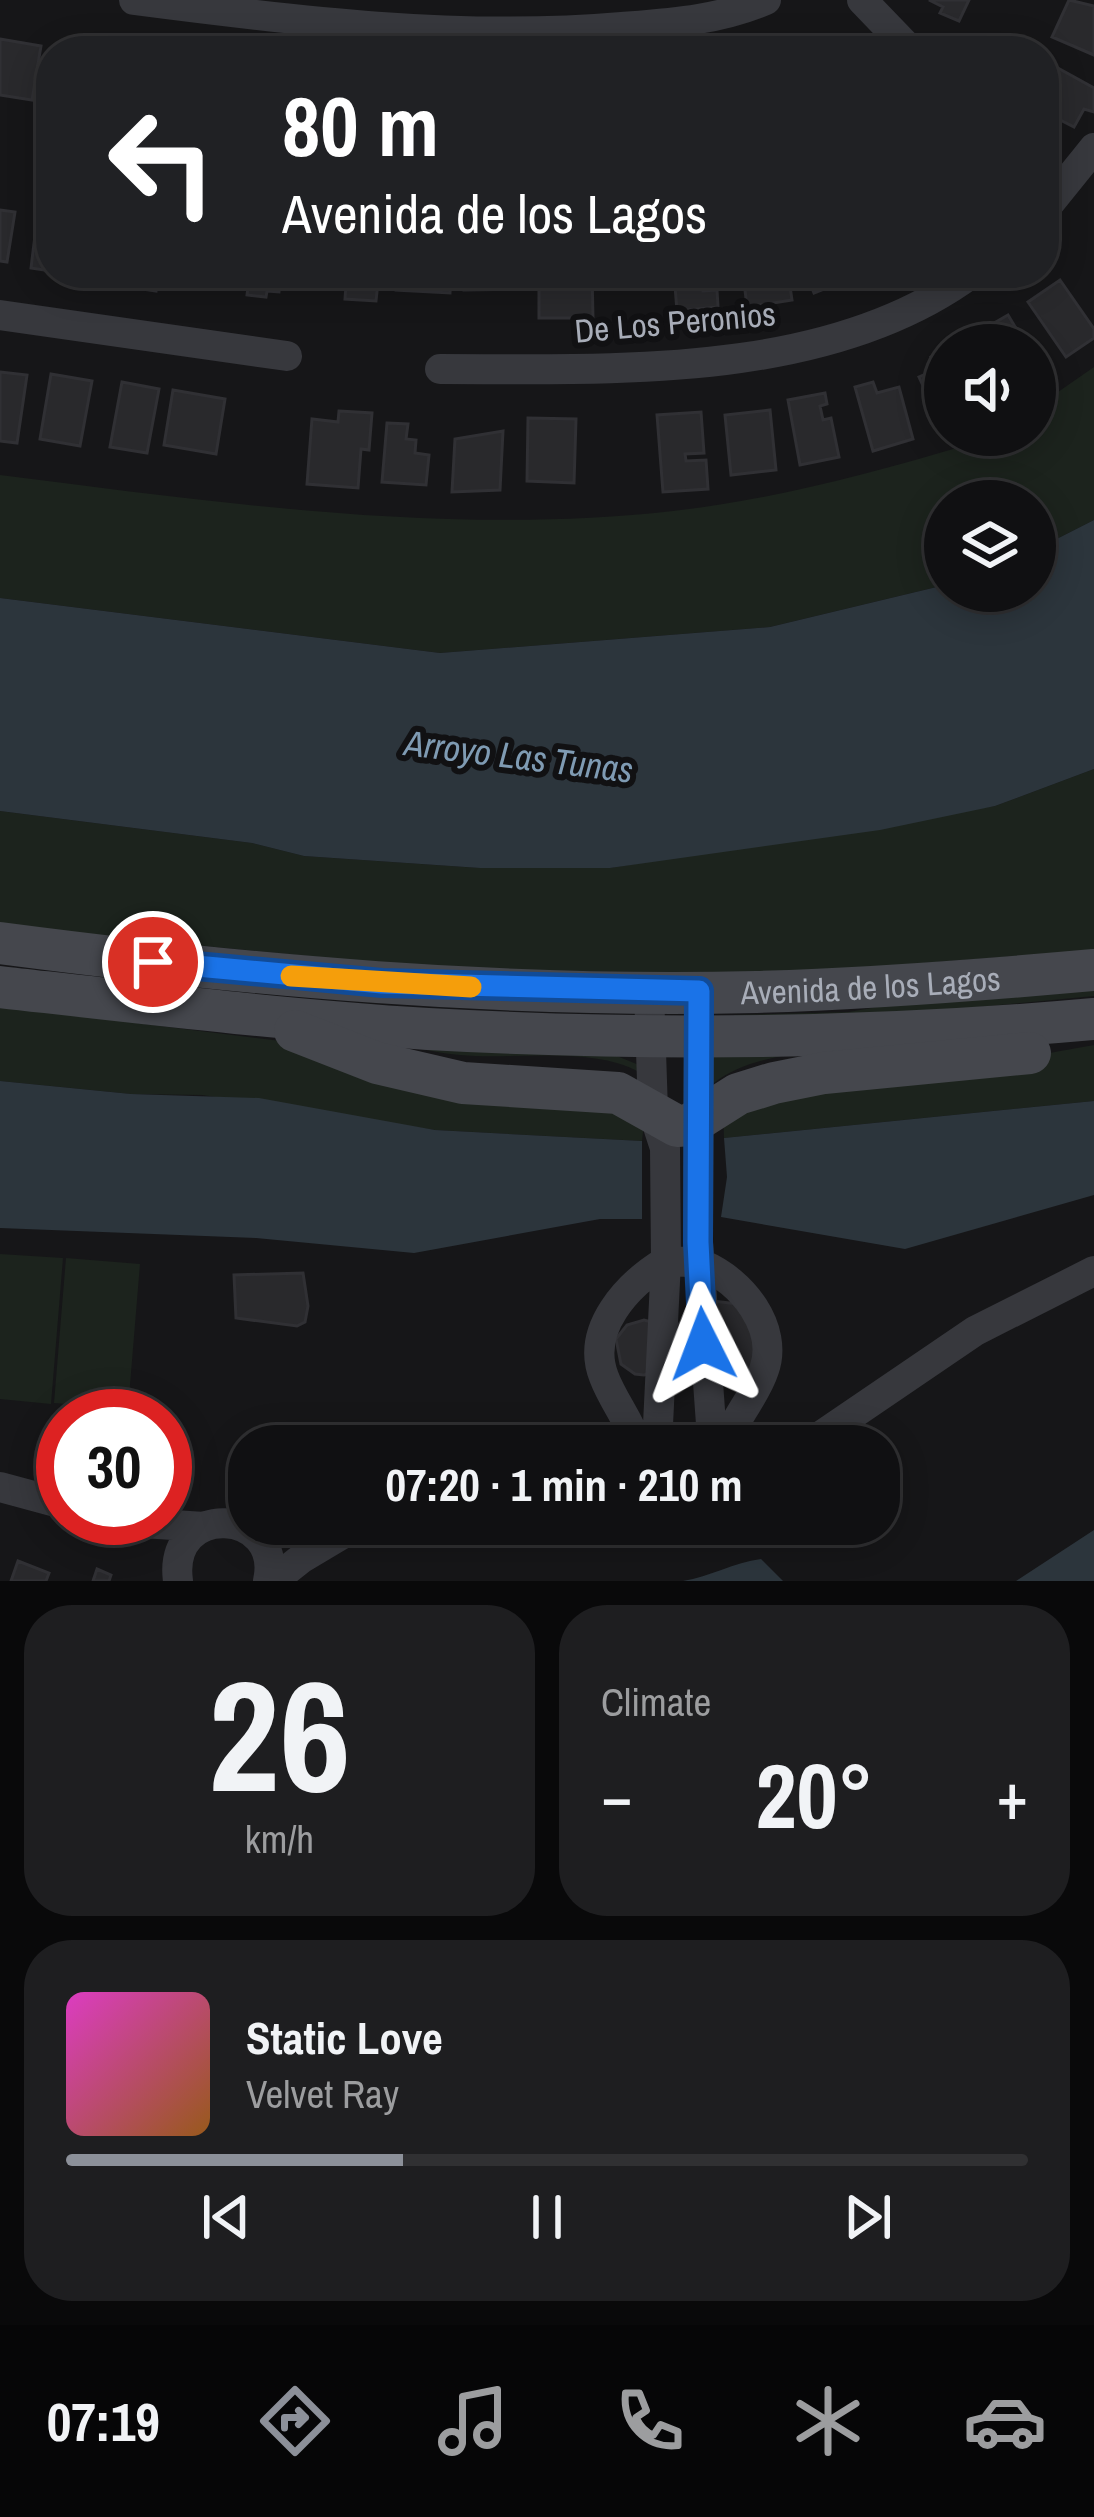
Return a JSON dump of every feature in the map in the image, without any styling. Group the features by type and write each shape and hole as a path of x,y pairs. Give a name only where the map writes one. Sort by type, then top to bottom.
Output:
{"street":[{"path":"150,1 312,21 510,32 695,21 766,0"},
{"path":"862,0 897,36"},
{"path":"1059,188 1094,148"},
{"name":"De Los Peronios","path":"440,369 610,369 774,352 897,317 946,288"},
{"path":"0,315 287,356"},
{"name":"Avenida de los Lagos","path":"0,943 226,971 382,983 649,991 760,992 1094,970"},
{"name":"Avenida de los Lagos","path":"0,988 254,1016 428,1029 650,1036 985,1028 1094,1018"},
{"path":"649,991 665,1253 658,1425"},
{"path":"699,991 698,1253 718,1425"},
{"path":"254,1016 377,1064 463,1083 603,1090 659,1129 677,1126 698,1132"},
{"path":"698,1132 738,1094 824,1073 1057,1050 1094,1040"},
{"path":"628,1425 602,1372 599,1352 607,1318 665,1253 698,1253 744,1295 761,1319 766,1366 731,1425"},
{"path":"837,1425 975,1331 1094,1271"},
{"path":"0,1486 36,1496"},
{"path":"177,1575 184,1544 204,1527 228,1523"},
{"path":"192,1526 204,1527"},
{"path":"163,1545 177,1575"},
{"path":"263,1545 270,1581"},
{"path":"270,1581 324,1545"}],"shaded area":[{"path":"1094,367 1094,520 1056,539 1056,480 924,480 924,590 770,627 440,653 0,598 0,475 336,513 505,520 589,518 748,500 929,456 1056,456 1056,393"},
{"path":"1094,769 1094,950 833,970 521,977 0,926 0,811 252,843 304,856 480,868 610,868 995,806"},
{"path":"1094,982 1094,996 895,1015 734,1022 734,1015 849,1012 938,996"},
{"path":"0,1006 281,1041 598,1097 644,1124 642,1141 435,1130 202,1095 131,1094 0,1081"},
{"path":"385,1041 607,1052 639,1065 639,1072 599,1059 460,1055"},
{"path":"854,1045 762,1060 714,1083 709,1081 709,1057"},
{"path":"1094,1045 1094,1101 724,1138 723,1111"},
{"path":"0,1254 63,1258 52,1389 36,1389 36,1403 0,1399"},
{"path":"66,1258 140,1264 130,1389 55,1389"}],"water":[{"name":"Arroyo Las Tunas","path":"1094,520 1094,769 995,806 880,830 610,868 480,868 304,856 252,843 0,811 0,598 440,653 770,627 924,590 924,612 1056,612 1056,539"},
{"path":"0,1081 131,1094 259,1098 435,1130 642,1141 642,1219 600,1219 414,1253 256,1238 0,1228"},
{"path":"1094,1101 1094,1195 905,1249 721,1217 727,1177 724,1138"},
{"path":"1094,1530 1094,1581 1016,1581"},
{"path":"761,1559 783,1581 683,1581 741,1563"}],"building":[{"path":"929,0 969,0 959,21 940,13 943,7"},
{"path":"1069,0 1094,6 1094,55 1052,36"},
{"path":"0,39 36,45 32,100 0,95"},
{"path":"1059,69 1094,88 1094,112 1084,109 1074,127 1059,119"},
{"path":"0,210 15,212 7,262 0,261"},
{"path":"36,227 36,269 31,268"},
{"path":"1060,280 1094,329 1094,338 1066,357 1056,343 1056,324 1043,324 1028,302 1048,288 1059,288"},
{"path":"248,288 280,288 279,292 267,291 266,297 247,295"},
{"path":"346,288 377,288 376,301 345,299"},
{"path":"396,288 450,288 450,293"},
{"path":"539,288 592,288 593,318 539,318"},
{"path":"675,288 717,290 718,307 677,311"},
{"path":"745,288 790,288 792,300 747,307"},
{"path":"1008,315 1013,324 992,324"},
{"path":"0,372 27,375 17,443 0,441"},
{"path":"51,374 92,381 80,446 40,439"},
{"path":"122,382 159,389 147,453 110,447"},
{"path":"873,382 877,393 899,387 913,439 873,451 855,387"},
{"path":"173,390 225,399 216,454 164,445"},
{"path":"825,393 827,404 820,406 823,420 831,418 839,457 800,465 788,400"},
{"path":"770,410 776,470 731,475 725,415"},
{"path":"339,411 372,413 369,450 361,449 358,488 307,484 312,419 338,422"},
{"path":"701,412 704,453 685,454 686,461 706,460 708,489 663,492 657,415"},
{"path":"528,418 576,419 574,483 527,481"},
{"path":"387,423 408,424 406,439 416,440 415,453 429,455 426,485 382,482"},
{"path":"503,431 500,490 452,492 455,439"},
{"path":"303,1273 308,1306 305,1322 297,1326 236,1318 234,1275"},
{"path":"712,1301 738,1304 763,1349 749,1374 724,1385 676,1366 644,1375 621,1364 616,1339 627,1325 644,1320 673,1328"},
{"path":"18,1561 49,1573 46,1581 11,1581"},
{"path":"97,1569 111,1575 109,1581 93,1581"}],"slow traffic":[{"path":"291,976 471,987"}],"route":[{"path":"153,962 382,983 699,991 698,1242 703,1344"}]}
